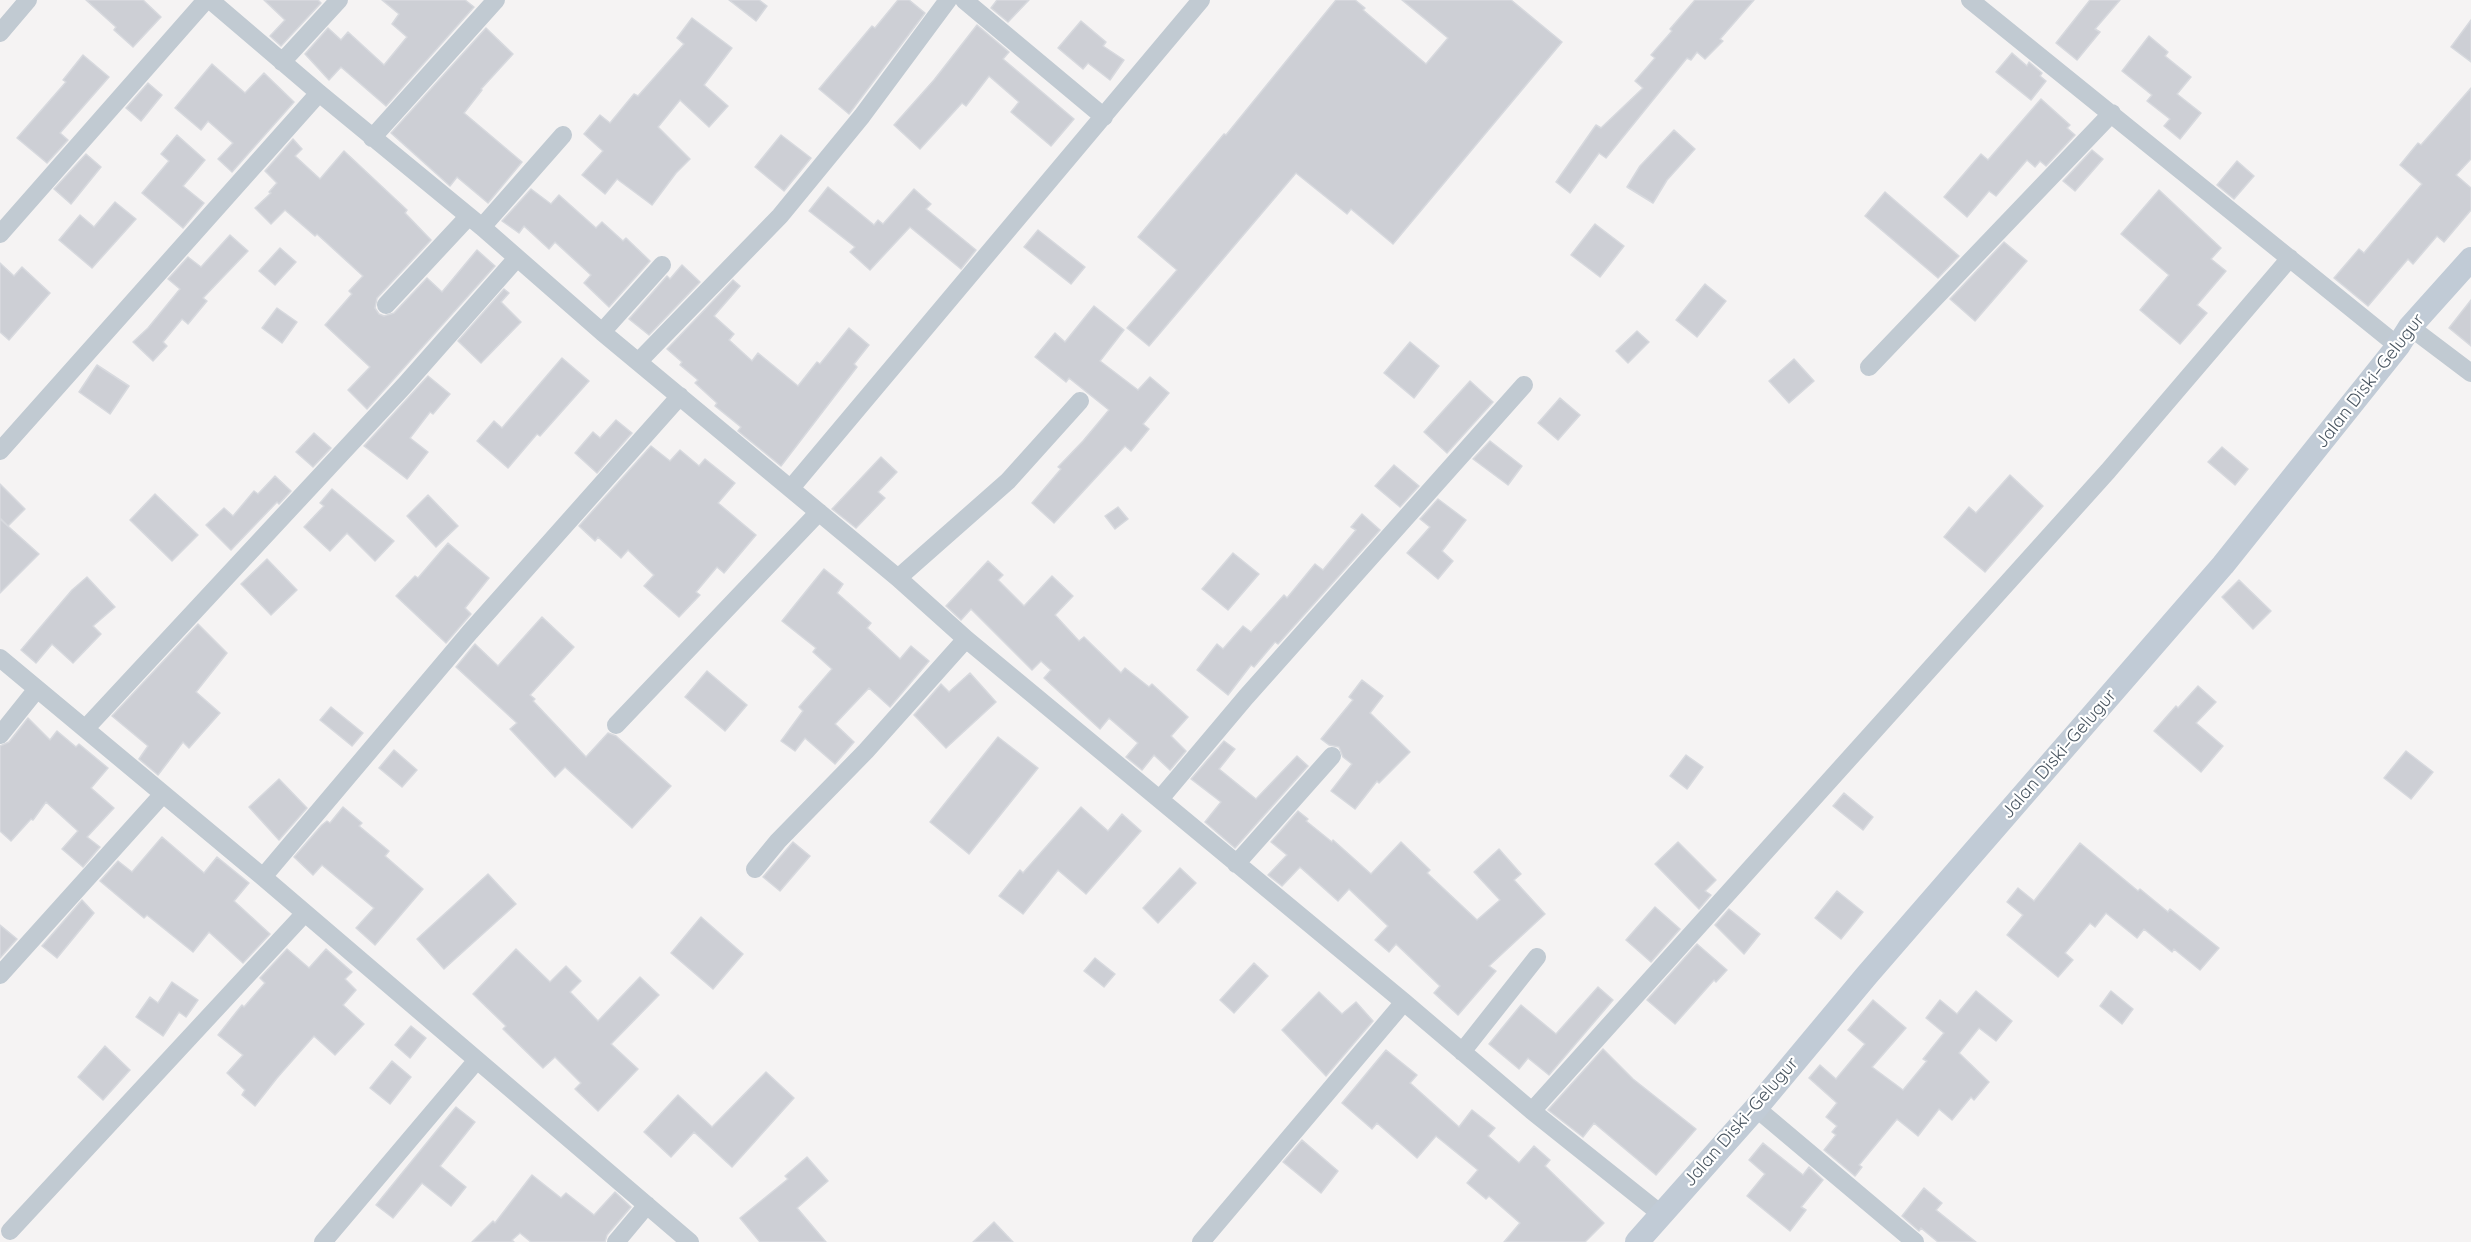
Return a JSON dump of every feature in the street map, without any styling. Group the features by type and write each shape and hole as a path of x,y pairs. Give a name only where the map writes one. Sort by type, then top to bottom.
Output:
{"main road":[{"name":"Jalan Diski–Gelugur","path":"1637,1242 1756,1108 1867,975 2223,565 2404,337 2471,259"}],"street":[{"path":"0,33 28,0"},
{"path":"0,234 206,0"},
{"path":"210,0 318,93 475,222 602,332 898,578 966,639 1532,1111 1661,1214"},
{"path":"282,62 339,0"},
{"path":"372,138 496,0"},
{"path":"639,361 780,216 862,116 948,0"},
{"path":"963,0 1104,117"},
{"path":"791,488 1201,0"},
{"path":"1970,0 2290,258 2404,337 2471,373"},
{"path":"0,452 318,93"},
{"path":"1869,367 2112,113"},
{"path":"387,305 563,135"},
{"path":"85,729 404,386 516,258"},
{"path":"1532,1111 2108,471 2290,258"},
{"path":"602,332 662,265"},
{"path":"1160,799 1246,697 1524,386"},
{"path":"263,877 470,632 680,396"},
{"path":"898,578 1008,481 1080,401"},
{"path":"616,725 819,512"},
{"path":"755,869 778,841 866,751 966,639"},
{"path":"0,658 263,877 690,1242"},
{"path":"0,735 37,689"},
{"path":"1236,864 1332,756"},
{"path":"0,975 163,794"},
{"path":"10,1232 305,913"},
{"path":"1462,1052 1537,957"},
{"path":"1201,1242 1404,1002"},
{"path":"323,1242 477,1060"},
{"path":"1756,1108 1915,1242"},
{"path":"616,1242 646,1205"}],"building":[{"path":"86,0 143,0 161,17 133,47 114,30 116,27"},
{"path":"264,0 318,0 321,3 281,46 270,36 285,20"},
{"path":"382,0 465,0 474,7 386,106 341,67 329,80 305,54 328,28 341,40 348,32 384,65 407,37 392,24 399,14"},
{"path":"729,0 759,0 767,6 756,21"},
{"path":"898,0 909,0 925,13 849,114 819,89 872,26 875,28"},
{"path":"997,0 1029,0 1008,22 991,8"},
{"path":"1336,0 1355,0 1365,8 1363,10 1426,64 1448,38 1402,0 1511,0 1562,42 1393,244 1351,209 1347,214 1296,173 1149,346 1127,328 1177,270 1138,237 1224,134 1226,135"},
{"path":"1695,0 1754,0 1720,39 1723,41 1705,59 1697,52 1691,60 1687,58 1606,158 1599,153 1570,193 1556,182 1596,125 1601,128 1643,88 1635,81 1655,58 1651,55 1672,31 1670,29"},
{"path":"2090,0 2120,0 2095,29 2100,32 2077,60 2056,43"},
{"path":"692,18 732,48 704,85 728,106 709,127 680,100 658,127 690,159 676,173 652,205 617,179 605,194 582,175 603,151 584,134 600,115 610,123 634,94 638,96 684,44 677,38"},
{"path":"2471,20 2471,62 2451,47"},
{"path":"1081,21 1106,42 1103,46 1124,60 1110,80 1088,63 1083,69 1058,48"},
{"path":"977,25 1009,52 1003,59 1074,119 1051,146 1011,112 1019,102 989,76 966,106 962,103 920,149 894,125 934,80"},
{"path":"486,28 513,54 481,89 464,113 522,162 488,203 457,177 450,186 391,133"},
{"path":"2149,36 2168,52 2165,56 2191,77 2177,94 2201,113 2180,139 2164,126 2170,119 2147,101 2152,95 2122,71"},
{"path":"2012,53 2027,66 2029,62 2042,73 2040,76 2046,81 2031,100 1996,72"},
{"path":"83,55 109,77 60,133 68,140 47,163 17,138 66,82 63,80"},
{"path":"212,64 245,93 264,73 294,102 232,172 218,159 233,143 208,121 201,130 175,108"},
{"path":"148,83 162,95 141,121 126,108"},
{"path":"2471,88 2471,159 2456,175 2471,188 2471,210 2444,242 2437,236 2413,264 2408,259 2368,306 2334,278 2359,249 2364,253 2422,184 2400,165 2418,143 2421,145"},
{"path":"2041,99 2070,125 2067,128 2075,135 2046,166 2040,161 2035,167 2027,160 1996,196 1989,191 1967,217 1944,197 1981,154 1988,160"},
{"path":"1674,130 1695,149 1667,180 1653,203 1627,187 1640,166"},
{"path":"177,135 205,160 183,186 204,203 183,228 142,193 169,161 161,154"},
{"path":"781,135 811,158 784,191 755,167"},
{"path":"293,139 302,149 295,156 320,179 344,151 407,210 405,213 431,240 377,298 375,308 379,314 384,316 394,313 427,278 442,292 477,250 495,266 367,409 348,390 370,367 325,325 352,294 349,291 363,276 317,234 315,236 285,210 271,224 255,208 271,193 269,192 277,183 265,171"},
{"path":"2092,150 2103,159 2075,191 2063,181"},
{"path":"86,154 101,167 71,204 54,189"},
{"path":"2237,161 2254,176 2234,199 2217,185"},
{"path":"828,187 874,225 878,220 883,224 914,189 931,204 926,209 976,250 961,269 910,227 870,270 850,252 855,247 809,211"},
{"path":"531,189 551,204 559,195 596,228 602,222 623,241 626,238 650,261 609,307 584,283 591,275 555,242 549,249 524,226 519,233 502,221"},
{"path":"2159,190 2221,248 2211,259 2226,271 2197,305 2207,313 2180,344 2140,310 2169,275 2121,234"},
{"path":"1885,192 1959,256 1938,278 1865,216"},
{"path":"115,202 136,219 92,268 59,240 80,215 94,227"},
{"path":"1595,224 1624,246 1600,277 1571,255"},
{"path":"1038,230 1085,267 1071,284 1024,247"},
{"path":"230,235 248,251 203,298 207,301 188,324 182,319 163,342 167,346 153,361 133,342 148,328 180,289 168,279 188,257 201,267"},
{"path":"2004,242 2027,261 1975,321 1950,299"},
{"path":"280,248 296,262 275,285 259,271"},
{"path":"0,263 14,276 22,267 50,293 9,340 0,332"},
{"path":"682,265 700,282 649,335 629,319 667,276 670,279"},
{"path":"733,280 740,286 714,316 734,334 729,340 752,361 758,353 798,386 817,362 820,364 849,328 869,345 854,364 857,367 781,466 738,431 741,427 715,406 717,403 695,383 698,380 680,365 682,362 667,349"},
{"path":"1705,284 1726,301 1697,337 1676,320"},
{"path":"504,289 509,293 501,302 521,322 481,363 458,341"},
{"path":"2471,300 2471,346 2449,328"},
{"path":"1094,306 1124,330 1100,361 1138,390 1150,377 1169,393 1143,424 1149,429 1131,451 1125,446 1054,523 1032,503 1061,469 1058,467 1109,410 1069,378 1066,382 1035,357 1055,333 1065,342"},
{"path":"277,308 297,322 282,343 262,328"},
{"path":"1637,331 1649,342 1628,363 1616,351"},
{"path":"1410,342 1439,366 1414,398 1384,373"},
{"path":"562,358 589,381 540,436 537,434 508,468 477,441 494,421 502,428"},
{"path":"1794,359 1814,381 1789,403 1769,381"},
{"path":"97,365 129,386 110,414 79,392"},
{"path":"428,376 450,394 433,414 430,412 410,438 428,452 407,479 364,446"},
{"path":"1470,381 1493,402 1447,453 1424,432"},
{"path":"1560,398 1580,415 1558,440 1538,423"},
{"path":"616,420 632,433 597,473 575,453 593,432 600,438"},
{"path":"314,433 331,448 313,467 296,452"},
{"path":"1490,441 1522,466 1508,485 1473,459"},
{"path":"651,446 670,461 680,450 699,466 705,459 735,483 718,503 756,535 724,573 717,567 696,592 700,595 679,617 644,586 654,575 628,550 621,558 598,537 595,541 579,526"},
{"path":"2222,447 2248,469 2235,485 2208,462"},
{"path":"881,457 897,472 878,492 885,498 856,528 832,509"},
{"path":"1394,465 1419,486 1400,507 1375,486"},
{"path":"2010,475 2043,506 1985,572 1944,537 1969,507 1976,513"},
{"path":"275,476 291,491 279,504 277,502 231,550 206,525 224,508 233,516 254,491 258,494"},
{"path":"0,484 25,509 8,526 0,518"},
{"path":"332,489 394,541 375,561 347,533 330,551 304,527 324,506 320,503"},
{"path":"155,494 198,535 172,561 130,520"},
{"path":"428,495 458,526 436,547 407,516"},
{"path":"1438,499 1466,520 1442,551 1453,561 1438,579 1407,553 1430,527 1420,519"},
{"path":"1118,507 1128,519 1115,529 1105,516"},
{"path":"1362,514 1380,530 1278,644 1275,642 1254,667 1251,665 1228,695 1197,670 1217,644 1223,649 1243,626 1251,632 1284,595 1287,598 1315,564 1323,570 1356,530 1351,527"},
{"path":"0,519 39,554 0,593"},
{"path":"448,543 489,578 465,608 471,614 446,643 396,596 415,576 418,578"},
{"path":"1233,553 1259,574 1228,610 1202,589"},
{"path":"267,559 297,590 271,615 241,584"},
{"path":"988,561 1003,575 998,580 1024,606 1052,576 1073,596 1055,615 1079,641 1084,637 1121,673 1125,668 1149,687 1152,684 1188,717 1171,736 1186,751 1170,770 1154,755 1142,770 1126,757 1138,743 1109,718 1100,729 1044,678 1051,670 1041,661 1032,670 971,609 961,620 946,606"},
{"path":"824,569 843,584 837,593 871,623 867,628 900,659 911,646 929,661 890,707 869,688 835,724 854,742 835,764 805,738 795,751 781,741 803,711 799,707 832,669 813,652 816,648 782,621"},
{"path":"87,577 115,607 93,626 101,634 73,663 52,644 36,663 21,650 72,590"},
{"path":"2239,580 2271,611 2253,629 2222,597"},
{"path":"542,617 574,647 530,695 535,699 533,701 586,757 608,733 616,736 671,786 632,828 565,767 555,777 510,729 517,723 456,667 475,644 498,666"},
{"path":"198,624 227,653 196,692 220,713 189,748 183,742 158,775 139,759 148,746 112,716"},
{"path":"707,671 747,705 725,731 685,697"},
{"path":"970,673 996,702 946,748 914,715 941,684 949,692"},
{"path":"1362,680 1383,696 1370,713 1410,752 1379,783 1377,781 1355,809 1331,791 1352,764 1343,757 1339,747 1329,745 1321,739 1353,700 1349,697"},
{"path":"2198,686 2216,702 2196,723 2223,746 2201,772 2154,731"},
{"path":"331,707 363,733 352,746 320,720"},
{"path":"28,718 50,740 57,731 76,747 79,744 108,768 91,788 114,808 87,837 100,847 83,867 62,849 78,831 46,802 33,820 31,819 11,841 0,831 0,746 9,742"},
{"path":"998,737 1038,768 969,854 930,822"},
{"path":"1224,741 1235,749 1219,769 1256,799 1297,756 1308,766 1235,848 1205,822 1221,802 1191,779"},
{"path":"394,750 417,770 402,787 379,768"},
{"path":"2406,751 2433,772 2411,799 2384,778"},
{"path":"1686,755 1703,767 1687,789 1670,776"},
{"path":"279,779 307,808 279,840 249,807"},
{"path":"1844,793 1873,817 1863,830 1833,806"},
{"path":"343,807 362,823 359,826 389,851 385,856 423,889 375,945 356,928 374,908 322,865 313,875 294,857 322,825 327,821 330,823"},
{"path":"1081,807 1108,831 1122,814 1141,831 1086,894 1058,870 1023,914 999,896 1020,870 1023,873"},
{"path":"1298,811 1308,819 1306,821 1332,842 1333,840 1371,874 1401,842 1430,870 1427,873 1477,920 1500,900 1474,872 1499,849 1521,874 1514,880 1545,914 1489,966 1496,971 1458,1015 1434,993 1440,986 1396,944 1389,952 1375,940 1388,926 1349,889 1338,901 1300,867 1282,886 1268,875 1287,855 1271,842"},
{"path":"162,837 204,873 217,857 249,883 234,901 270,934 243,963 209,932 193,952 147,915 144,918 100,881 118,861 132,872"},
{"path":"793,842 810,856 780,891 763,877"},
{"path":"1678,842 1716,880 1705,891 1711,895 1699,909 1655,864"},
{"path":"2080,843 2138,891 2140,889 2168,912 2170,909 2219,948 2200,970 2174,949 2172,952 2144,929 2137,938 2106,913 2095,927 2090,923 2065,953 2073,960 2058,977 2007,935 2023,915 2007,902 2018,888 2034,901"},
{"path":"1180,868 1196,883 1158,923 1143,908"},
{"path":"488,874 516,904 444,969 417,939"},
{"path":"1837,891 1863,912 1841,939 1815,918"},
{"path":"82,900 94,913 57,958 42,946"},
{"path":"1655,907 1680,929 1651,962 1626,940"},
{"path":"1729,909 1760,934 1744,954 1715,925"},
{"path":"701,917 743,954 713,989 671,953"},
{"path":"0,925 17,939 0,958"},
{"path":"1697,944 1727,970 1716,982 1714,980 1675,1024 1647,1000"},
{"path":"287,949 309,968 326,949 352,972 345,979 356,990 343,1005 364,1024 335,1055 314,1036 255,1106 242,1095 245,1090 227,1073 243,1055 218,1035 242,1005 244,1007 265,983 260,978"},
{"path":"516,949 550,982 566,966 581,981 570,992 598,1021 640,977 659,995 611,1044 638,1069 598,1111 575,1089 581,1083 555,1057 543,1068 503,1029 506,1026 473,994"},
{"path":"1095,958 1115,974 1104,987 1084,971"},
{"path":"1254,963 1268,976 1234,1013 1220,1000"},
{"path":"172,982 198,1000 186,1017 179,1012 163,1036 136,1017 150,997 158,1003"},
{"path":"1598,987 1613,1000 1549,1075 1528,1058 1519,1069 1489,1044 1521,1005 1556,1034"},
{"path":"1976,991 2012,1021 1996,1041 1979,1028 1959,1053 1989,1082 1974,1100 1971,1097 1952,1120 1939,1109 1918,1136 1897,1119 1859,1165 1862,1167 1855,1176 1824,1150 1836,1135 1832,1132 1837,1126 1826,1117 1837,1103 1809,1078 1820,1065 1836,1079 1865,1044 1848,1030 1873,1000 1906,1028 1872,1067 1903,1090 1927,1061 1923,1059 1944,1033 1926,1018 1940,1000 1957,1014"},
{"path":"2111,991 2133,1009 2122,1024 2100,1006"},
{"path":"1319,992 1342,1014 1356,1002 1373,1021 1326,1076 1282,1030"},
{"path":"411,1026 426,1038 410,1058 395,1045"},
{"path":"105,1046 130,1070 103,1100 78,1077"},
{"path":"1603,1049 1633,1079 1696,1129 1656,1175 1594,1123 1583,1137 1548,1110"},
{"path":"1386,1050 1417,1075 1410,1083 1459,1127 1472,1110 1495,1128 1488,1136 1519,1163 1534,1146 1550,1160 1545,1166 1604,1223 1585,1242 1504,1242 1520,1223 1489,1196 1486,1199 1467,1183 1478,1170 1436,1136 1417,1158 1377,1123 1372,1129 1342,1103"},
{"path":"392,1061 411,1077 390,1104 370,1088"},
{"path":"766,1072 794,1098 732,1167 694,1132 671,1157 644,1132 678,1095 712,1127"},
{"path":"456,1107 475,1122 440,1166 466,1187 451,1206 422,1183 393,1218 376,1205"},
{"path":"1302,1140 1338,1171 1321,1193 1283,1162"},
{"path":"1763,1143 1803,1175 1809,1167 1823,1180 1801,1207 1806,1210 1790,1231 1747,1196 1765,1174 1749,1160"},
{"path":"807,1157 828,1181 797,1208 826,1242 760,1242 740,1218 788,1179 785,1176"},
{"path":"532,1175 561,1198 566,1193 594,1215 615,1192 631,1207 607,1235 605,1242 531,1242 520,1233 512,1240 514,1242 472,1242 493,1221 495,1223"},
{"path":"1924,1188 1942,1203 1936,1210 1976,1242 1938,1242 1921,1228 1919,1231 1902,1216"},
{"path":"994,1222 1013,1242 973,1242"}]}
